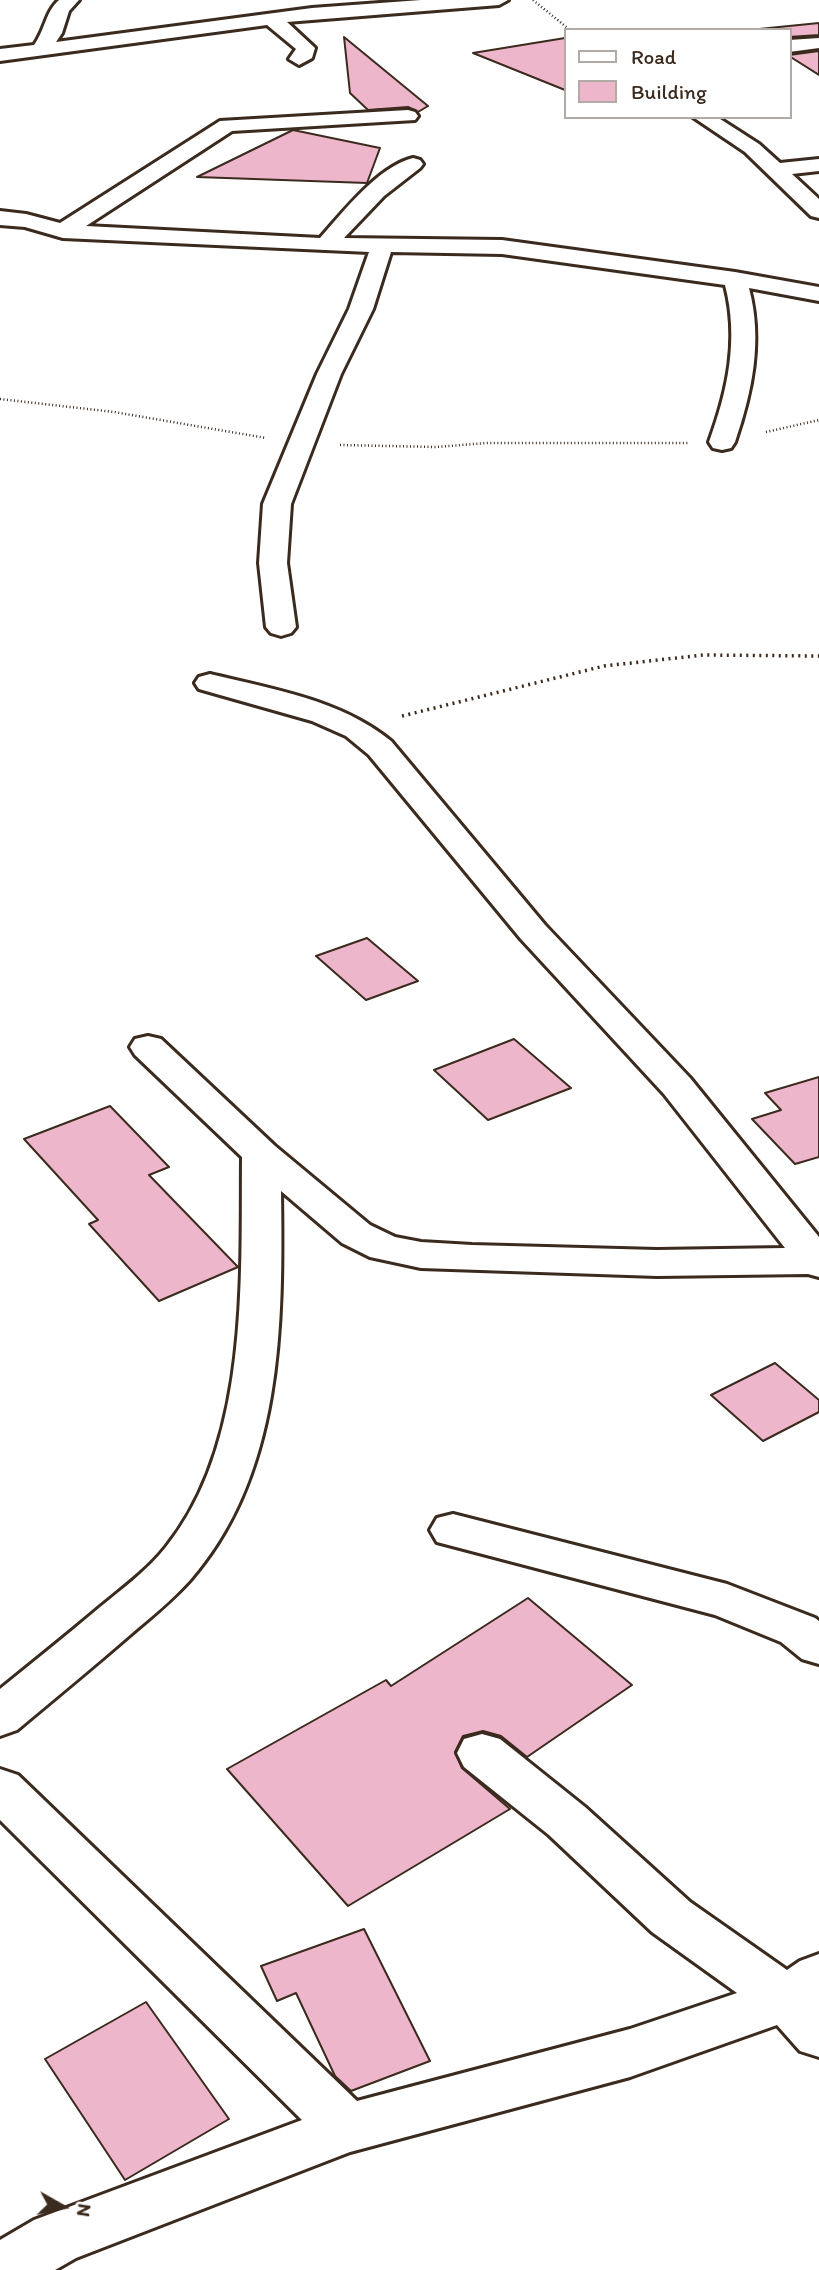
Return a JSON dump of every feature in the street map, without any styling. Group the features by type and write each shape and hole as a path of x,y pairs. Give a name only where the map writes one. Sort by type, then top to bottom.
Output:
{"street":[{"path":"39,51 53,33 60,9 70,0"},
{"path":"0,55 358,9 499,0"},
{"path":"272,19 306,48 305,54 299,60"},
{"path":"791,46 818,43"},
{"path":"64,231 226,125 408,116"},
{"path":"707,119 752,148 819,211"},
{"path":"326,245 372,193 386,180 413,164"},
{"path":"777,170 819,165"},
{"path":"0,218 26,221 64,231 326,245 502,247 735,279 819,294"},
{"path":"281,627 272,562 277,504 329,374 361,309 372,271 383,246"},
{"path":"722,442 738,393 745,353 744,315 735,279"},
{"path":"210,683 323,714 357,729 380,748 533,932 677,1086 818,1262"},
{"path":"148,1047 261,1154 356,1234 384,1248 421,1255 472,1258 657,1263 818,1262"},
{"path":"0,1717 151,1591 190,1549 225,1487 253,1389 261,1308 261,1154"},
{"path":"453,1530 727,1601 798,1630 819,1646"},
{"path":"482,1753 567,1821 671,1917 808,2003"},
{"path":"0,1789 347,2128"},
{"path":"1,2270 55,2239 347,2128 808,2003"}],"path":[{"path":"533,0 567,28"},
{"path":"0,399 114,412 301,444 436,447 486,443 722,442 819,420"},
{"path":"357,729 462,700 604,666 703,655 819,656"}],"building":[{"path":"819,23 819,35 791,37 791,28 769,28"},
{"path":"344,37 428,106 418,112 408,107 368,110 350,93"},
{"path":"564,38 564,90 473,53"},
{"path":"819,51 819,75 791,57 791,55"},
{"path":"293,130 380,148 367,183 197,177"},
{"path":"367,938 418,981 366,1000 316,956"},
{"path":"514,1039 571,1088 488,1120 434,1070"},
{"path":"819,1077 819,1157 795,1164 752,1119 781,1110 765,1093"},
{"path":"110,1106 169,1167 149,1175 238,1267 159,1301 89,1224 98,1220 24,1139"},
{"path":"775,1363 819,1400 819,1412 763,1441 711,1395"},
{"path":"528,1598 632,1685 527,1757 501,1736 483,1731 463,1736 455,1752 462,1768 510,1809 348,1906 227,1769 386,1680 391,1686"},
{"path":"364,1929 430,2061 351,2091 335,2076 296,1993 277,2001 261,1966"},
{"path":"146,2002 229,2119 125,2180 45,2059"}]}
